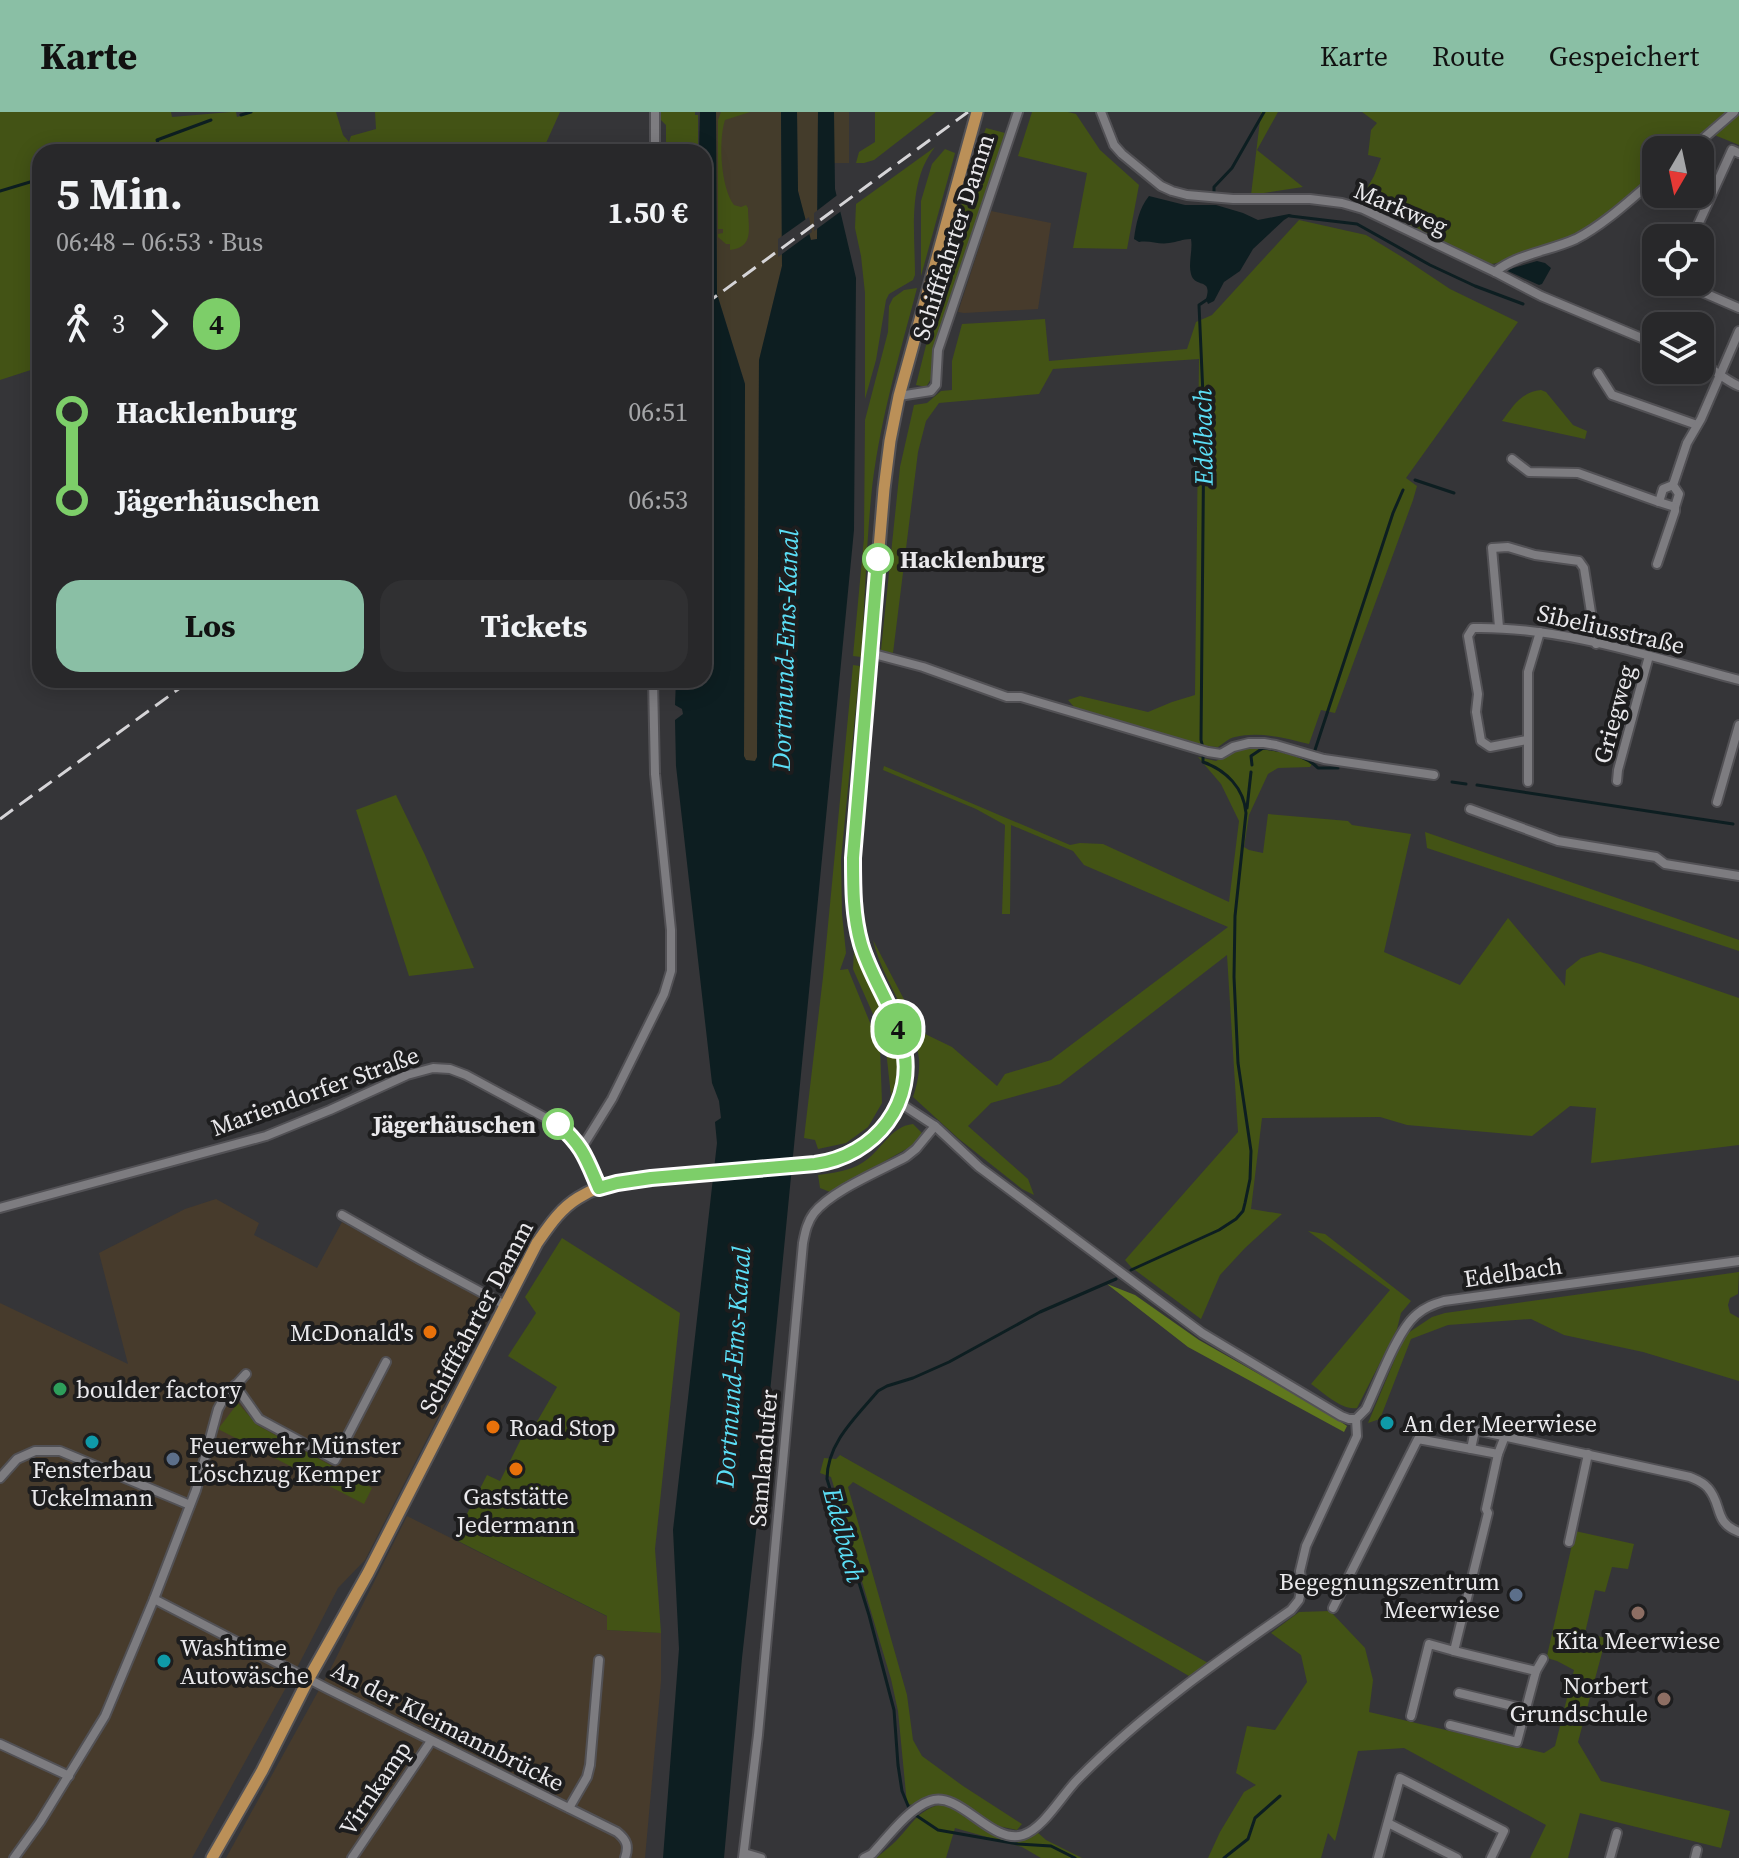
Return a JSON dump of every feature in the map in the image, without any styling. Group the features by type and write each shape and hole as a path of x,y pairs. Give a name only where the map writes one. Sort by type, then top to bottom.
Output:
{"main road":[{"name":"Schifffahrter Damm","path":"212,1858 368,1573 537,1243 563,1209 599,1188 631,1180 834,1161 862,1148 882,1131 898,1103 905,1070 904,1050 861,944 853,893 853,858 885,481 899,396 977,112"}],"street":[{"path":"655,112 655,144"},
{"name":"Schifffahrter Damm","path":"899,396 931,391 936,385 938,350 1018,112"},
{"name":"Markweg","path":"1101,112 1114,145 1122,154 1161,186 1172,191 1233,199 1287,198 1342,203 1363,209 1541,296 1642,338"},
{"path":"1706,136 1734,112"},
{"path":"1698,224 1732,150 1739,153"},
{"path":"1495,272 1505,264 1579,238 1642,189"},
{"path":"1711,296 1739,308"},
{"path":"1659,502 1663,489 1673,485 1687,443 1721,376 1739,331"},
{"path":"1714,369 1739,386"},
{"path":"1598,373 1612,395 1697,425"},
{"path":"1512,459 1529,472 1578,473 1675,507"},
{"path":"1657,564 1679,494 1673,485"},
{"path":"1499,627 1492,548 1508,547 1535,555 1579,561 1584,568 1596,644"},
{"name":"Sibeliusstraße","path":"1527,740 1490,747 1481,741 1476,712 1478,694 1468,636 1473,628 1499,627 1540,632 1739,680"},
{"path":"1528,782 1528,672 1540,632"},
{"path":"870,653 923,667 1007,697 1021,697 1208,752 1221,754 1233,747 1264,743 1324,759 1434,775"},
{"name":"Griegweg","path":"1617,781 1649,656"},
{"path":"580,1146 612,1099 664,994 671,971 671,930 655,774 653,688"},
{"path":"1717,802 1739,725"},
{"path":"1470,809 1558,841 1656,857 1665,864 1739,876"},
{"name":"Mariendorfer Straße","path":"0,1208 266,1136 407,1075 433,1068 458,1071 557,1124 580,1146 599,1188"},
{"path":"898,1103 935,1126 979,1167 1202,1333 1341,1416 1356,1419"},
{"name":"Samlandufer","path":"743,1856 758,1735 807,1225 814,1213 832,1196 906,1157 935,1126"},
{"path":"342,1215 505,1305"},
{"name":"Edelbach","path":"864,1858 872,1854 914,1810 931,1800 948,1800 995,1831 1022,1836 1039,1825 1077,1780 1165,1700 1291,1610 1299,1600 1302,1587 1300,1571 1306,1546 1357,1436 1356,1419 1366,1409 1404,1328 1433,1304 1739,1261"},
{"path":"235,1385 259,1419 335,1460 386,1362"},
{"path":"14,1858 104,1719 190,1505 218,1409 246,1374"},
{"path":"1471,1449 1475,1430 1690,1477 1703,1483 1713,1495 1722,1520 1739,1532"},
{"path":"1454,1651 1488,1513 1486,1509 1498,1454 1505,1436"},
{"path":"1333,1608 1418,1439 1498,1454"},
{"path":"0,1478 17,1459 35,1451 60,1451 190,1505"},
{"path":"1569,1542 1588,1454"},
{"name":"An der Kleimannbrücke","path":"154,1599 624,1838 625,1858"},
{"path":"1411,1716 1429,1644 1536,1671"},
{"path":"1450,1725 1517,1742 1536,1671 1543,1659"},
{"name":"An der Kleimannbrücke","path":"569,1808 587,1777 590,1765 599,1660"},
{"path":"1459,1693 1525,1709"},
{"name":"Virnkamp","path":"352,1858 431,1741"},
{"path":"0,1744 69,1776"},
{"path":"1378,1858 1400,1778 1504,1831 1491,1858"},
{"path":"1388,1823 1457,1858"},
{"path":"1610,1858 1617,1833"},
{"path":"743,1856 761,1858"}],"shaded area":[{"path":"716,112 781,112 782,266 759,361 757,758 750,762 744,757 745,384 717,294"},
{"path":"797,112 818,112 817,239 810,240 798,191"},
{"path":"834,112 849,112 849,163 834,163"},
{"path":"991,211 1051,223 1038,309 958,312"},
{"path":"216,1199 259,1223 254,1235 317,1268 342,1222 495,1306 365,1560 338,1588 192,1858 0,1858 0,1303 128,1364 99,1253 185,1209"},
{"path":"407,1516 608,1617 607,1630 661,1633 661,1681 645,1858 226,1858 330,1670"}],"green space":[{"path":"0,112 171,112 172,117 236,112 237,117 253,112 336,112 343,135 349,142 351,136 376,129 375,112 560,112 546,144 32,144 32,370 0,380"},
{"path":"660,112 695,112 698,115 698,144 666,144 666,125 660,119"},
{"path":"721,112 750,112 725,120 723,129 722,164 726,188 734,205 746,205 748,208 747,241 730,250 730,244 718,237 723,233 723,229 718,229 718,120"},
{"path":"875,112 936,112 874,160 856,163 859,152 875,142"},
{"path":"1032,112 1076,114 1100,150 1139,185 1127,249 1073,248 1087,173 1018,156"},
{"path":"1261,112 1278,112 1257,150 1303,187 1251,195"},
{"path":"1362,112 1728,112 1701,136 1642,136 1642,186 1618,207 1598,223 1566,241 1487,265 1359,202 1381,158 1368,155 1371,130 1377,123"},
{"path":"1737,112 1739,145 1712,134"},
{"path":"986,128 1005,133 935,350 931,379 926,387 916,385 970,171"},
{"path":"935,147 926,161 916,192 915,275 913,280 889,294 886,300 876,360 865,399 865,293 855,228 856,204"},
{"path":"945,149 955,153 921,276 921,201 932,164"},
{"path":"1299,220 1366,235 1450,289 1518,322 1406,478 1417,486 1413,500 1335,713 1321,710 1309,744 1272,736 1244,735 1218,747 1206,746 1074,707 1068,700 1080,696 1148,712 1195,695 1199,359 1053,369 1039,394 939,403 926,421 918,452 893,653 881,650 900,467 914,405 927,403 941,391 952,390 952,361 962,324 1045,319 1049,361 1187,349 1196,322 1212,315"},
{"path":"917,288 890,392 874,471 861,657 853,656 864,538 865,420 888,332 889,306 893,298 904,290"},
{"path":"1541,390 1573,425 1587,431 1585,439 1502,421 1523,397"},
{"path":"853,665 860,666 841,859 846,953 840,970 848,969 880,1047 882,1103 868,1127 846,1143 818,1149 815,1140 804,1138"},
{"path":"1251,748 1281,752 1313,762 1310,767 1278,768 1268,774 1249,815 1244,847 1249,850 1263,853 1268,814 1348,821 1352,825 1411,834 1384,952 1460,985 1508,918 1565,986 1566,970 1581,958 1600,952 1739,998 1739,1145 1591,1163 1596,1108 1570,1106 1532,1136 1407,1125 1380,1117 1262,1118 1251,1209 1282,1214 1220,1275 1201,1319 1125,1260 1238,1132 1227,955 1060,1084 991,1103 968,1126 1028,1179 1034,1195 959,1139 913,1097 919,1069 916,1044 873,940 921,1032 952,1047 997,1086 1005,1074 1051,1060 1228,927 1084,865 1073,851 1011,825 1010,914 1002,914 1005,825 976,809 883,770 884,766 1070,845 1103,844 1229,902 1239,821 1221,784 1198,757 1216,761 1231,752"},
{"path":"396,795 474,968 409,976 356,810"},
{"path":"1425,832 1739,940 1739,951 1427,848"},
{"path":"854,950 881,1003 894,1039 896,1077 891,1096 886,1050 853,969"},
{"path":"913,1124 922,1133 917,1143 830,1192 820,1188 818,1175 857,1166 898,1129"},
{"path":"1308,1231 1325,1234 1411,1301 1401,1313 1397,1329 1357,1408 1339,1404 1311,1384 1390,1290"},
{"path":"562,1238 680,1313 655,1549 661,1633 607,1630 607,1616 454,1539 487,1475 500,1481 522,1437 531,1432 557,1387 508,1356 536,1313 525,1297"},
{"path":"1739,1272 1738,1294 1730,1298 1728,1305 1730,1313 1739,1318 1739,1381 1643,1352 1564,1335 1531,1319 1448,1325 1411,1339 1380,1419 1368,1423 1405,1335 1432,1317"},
{"path":"1107,1284 1135,1295 1199,1340 1326,1412 1347,1426 1344,1432 1188,1347"},
{"path":"238,1403 257,1425 372,1488 364,1504 218,1429"},
{"path":"840,1455 1208,1663 1189,1676 853,1482 848,1487 907,1695 913,1740 922,1756 1022,1824 1017,1830 998,1826 948,1795 930,1795 914,1805 907,1804 898,1711 891,1679 831,1477 820,1473 824,1458 836,1459"},
{"path":"1575,1531 1634,1544 1628,1569 1612,1567 1605,1592 1595,1590 1585,1633 1606,1638 1578,1742 1601,1781 1730,1811 1721,1848 1580,1813 1568,1858 1530,1858 1546,1825 1404,1748 1358,1751 1335,1841 1328,1833 1321,1858 1208,1858 1244,1792 1256,1785 1236,1773 1247,1726 1275,1730 1307,1682 1301,1655 1271,1633 1299,1612 1330,1611 1365,1648 1373,1680 1369,1712 1544,1753 1555,1746 1574,1670 1547,1656"},
{"path":"946,1803 1005,1838 1023,1839 1037,1832 1046,1840 1082,1858 1041,1858 1022,1847 955,1828 946,1858 876,1858 923,1813"}],"water":[{"name":"Dortmund-Ems-Kanal","path":"700,112 716,112 717,294 745,384 746,760 755,761 757,757 759,360 782,266 781,112 797,112 798,191 811,240 817,239 818,112 834,112 835,189 856,278 854,530 724,1858 663,1858 679,1649 673,1530 717,1143 715,1122 721,1118 712,1083 676,766 675,720 683,714 682,709 675,705 676,688 712,688 712,144 699,144"},
{"path":"1149,196 1185,205 1216,205 1258,220 1292,215 1253,249 1240,271 1224,282 1214,301 1208,304 1207,288 1191,274 1191,239 1165,243 1134,239 1140,211"},
{"path":"1537,261 1551,268 1542,284 1508,271 1510,269"}],"pier":[{"path":"840,193 844,209 814,231 814,213"},
{"path":"809,217 812,232 778,257 778,239"}],"waterway":[{"path":"241,115 251,112"},
{"name":"Edelbach","path":"1214,194 1214,187 1232,168 1264,112"},
{"path":"155,144 157,140 211,120"},
{"path":"0,191 32,181"},
{"path":"1290,216 1357,224 1430,265 1523,304"},
{"name":"Edelbach","path":"1203,748 1204,418 1199,305 1208,299"},
{"path":"1415,480 1454,493"},
{"path":"1314,753 1403,490"},
{"path":"1252,765 1251,756 1263,748 1292,754 1318,768 1338,768"},
{"name":"Edelbach","path":"1131,1270 1219,1230 1236,1219 1243,1211 1250,1179 1251,1151 1238,1063 1234,977 1235,916 1245,804 1232,781 1203,762 1203,757"},
{"path":"1247,808 1251,772"},
{"path":"1452,782 1466,784"},
{"path":"1477,785 1733,824"},
{"name":"Edelbach","path":"909,1808 902,1791 898,1765 894,1710 869,1615 827,1479 832,1454 844,1431 878,1391 949,1362 1040,1312 1116,1279"},
{"path":"1224,1858 1248,1839 1255,1818 1280,1796"},
{"name":"Edelbach","path":"914,1814 938,1830 1018,1844 1051,1846 1075,1858"}],"railway":[{"path":"712,299 968,112"},
{"path":"0,819 180,688"}],"bus line":[{"name":"4","path":"558,1124 580,1146 599,1188 631,1180 834,1161 862,1148 888,1122 901,1093 904,1050 861,944 853,884 878,559"}],"place":[{"name":"Hacklenburg","path":"878,559"},
{"name":"Jägerhäuschen","path":"558,1124"},
{"name":"McDonald's","path":"430,1332"},
{"name":"boulder factory","path":"60,1389"},
{"name":"An der Meerwiese","path":"1387,1423"},
{"name":"Road Stop","path":"493,1427"},
{"name":"Fensterbau Uckelmann","path":"92,1442"},
{"name":"Feuerwehr Münster Löschzug Kemper","path":"173,1459"},
{"name":"Gaststätte Jedermann","path":"516,1469"},
{"name":"Begegnungszentrum Meerwiese","path":"1516,1595"},
{"name":"Kita Meerwiese","path":"1638,1613"},
{"name":"Washtime Autowäsche","path":"164,1661"},
{"name":"Norbert Grundschule","path":"1664,1699"}]}
